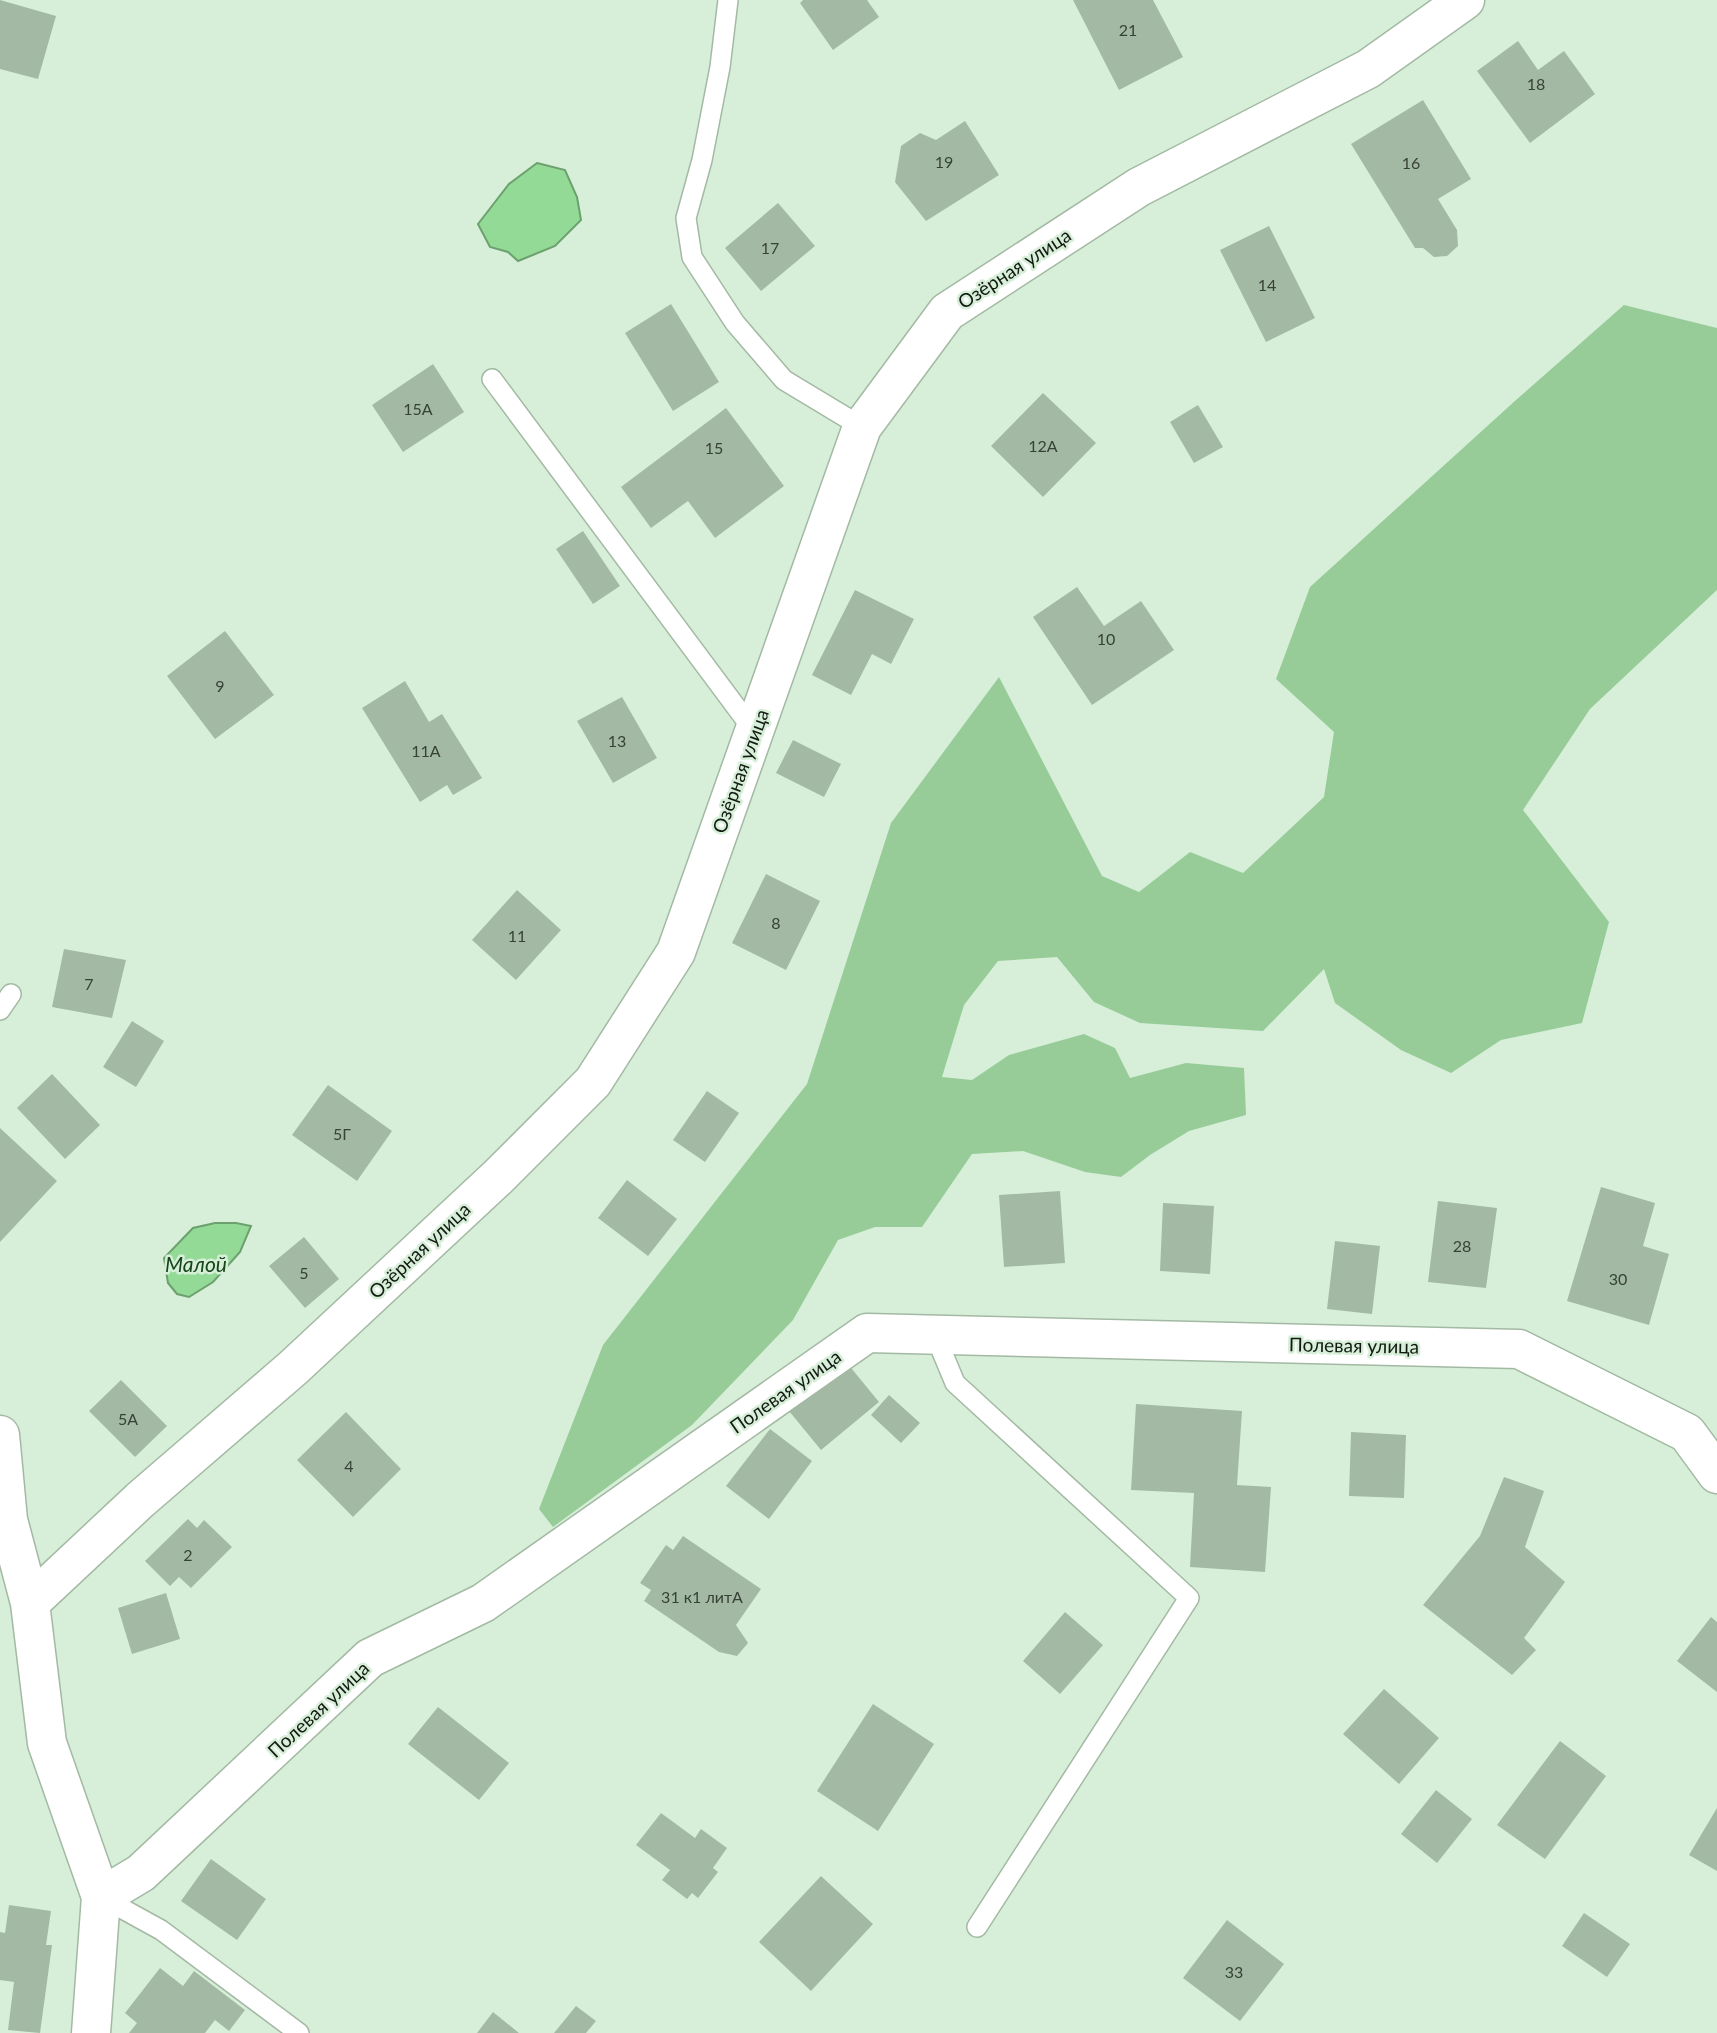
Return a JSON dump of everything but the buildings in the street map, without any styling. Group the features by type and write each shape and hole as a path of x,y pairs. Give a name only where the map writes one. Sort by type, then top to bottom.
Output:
{"street":[{"name":"Озёрная улица","path":"30,1603 140,1500 303,1358 498,1177 593,1082 676,952 862,427 947,312 1139,187 1368,69 1465,0"},
{"name":"Полевая улица","path":"101,1897 141,1873 370,1658 482,1603 867,1333 1519,1349 1686,1433 1717,1474"},
{"path":"0,1435 8,1520 30,1603 47,1743 101,1897 91,2033"}],"lane":[{"path":"728,0 720,67 702,160 685,218 692,257 735,323 784,380 862,427"},
{"path":"492,379 754,731"},
{"path":"935,1335 955,1383 1189,1598 977,1927"},
{"path":"101,1897 161,1930 299,2033"}],"shaded area":[{"path":"1624,305 1717,328 1717,590 1590,709 1523,810 1609,922 1582,1023 1501,1040 1451,1073 1401,1050 1335,1003 1324,969 1263,1031 1140,1023 1094,1002 1057,957 998,961 964,1005 942,1077 972,1080 1009,1055 1084,1034 1115,1048 1130,1078 1186,1063 1244,1068 1246,1115 1189,1131 1121,1177 1085,1172 1023,1151 972,1154 922,1227 875,1227 838,1240 793,1320 692,1425 553,1527 539,1509 603,1345 807,1084 891,823 999,677 1102,876 1139,892 1190,852 1243,873 1324,797 1334,732 1276,679 1310,587"}],"water":[{"path":"537,163 565,170 577,197 581,220 555,246 518,261 508,252 490,247 478,224 509,184"},
{"name":"Малой","path":"215,1223 251,1226 240,1252 213,1282 189,1297 177,1294 168,1283 164,1258 193,1228"}]}
